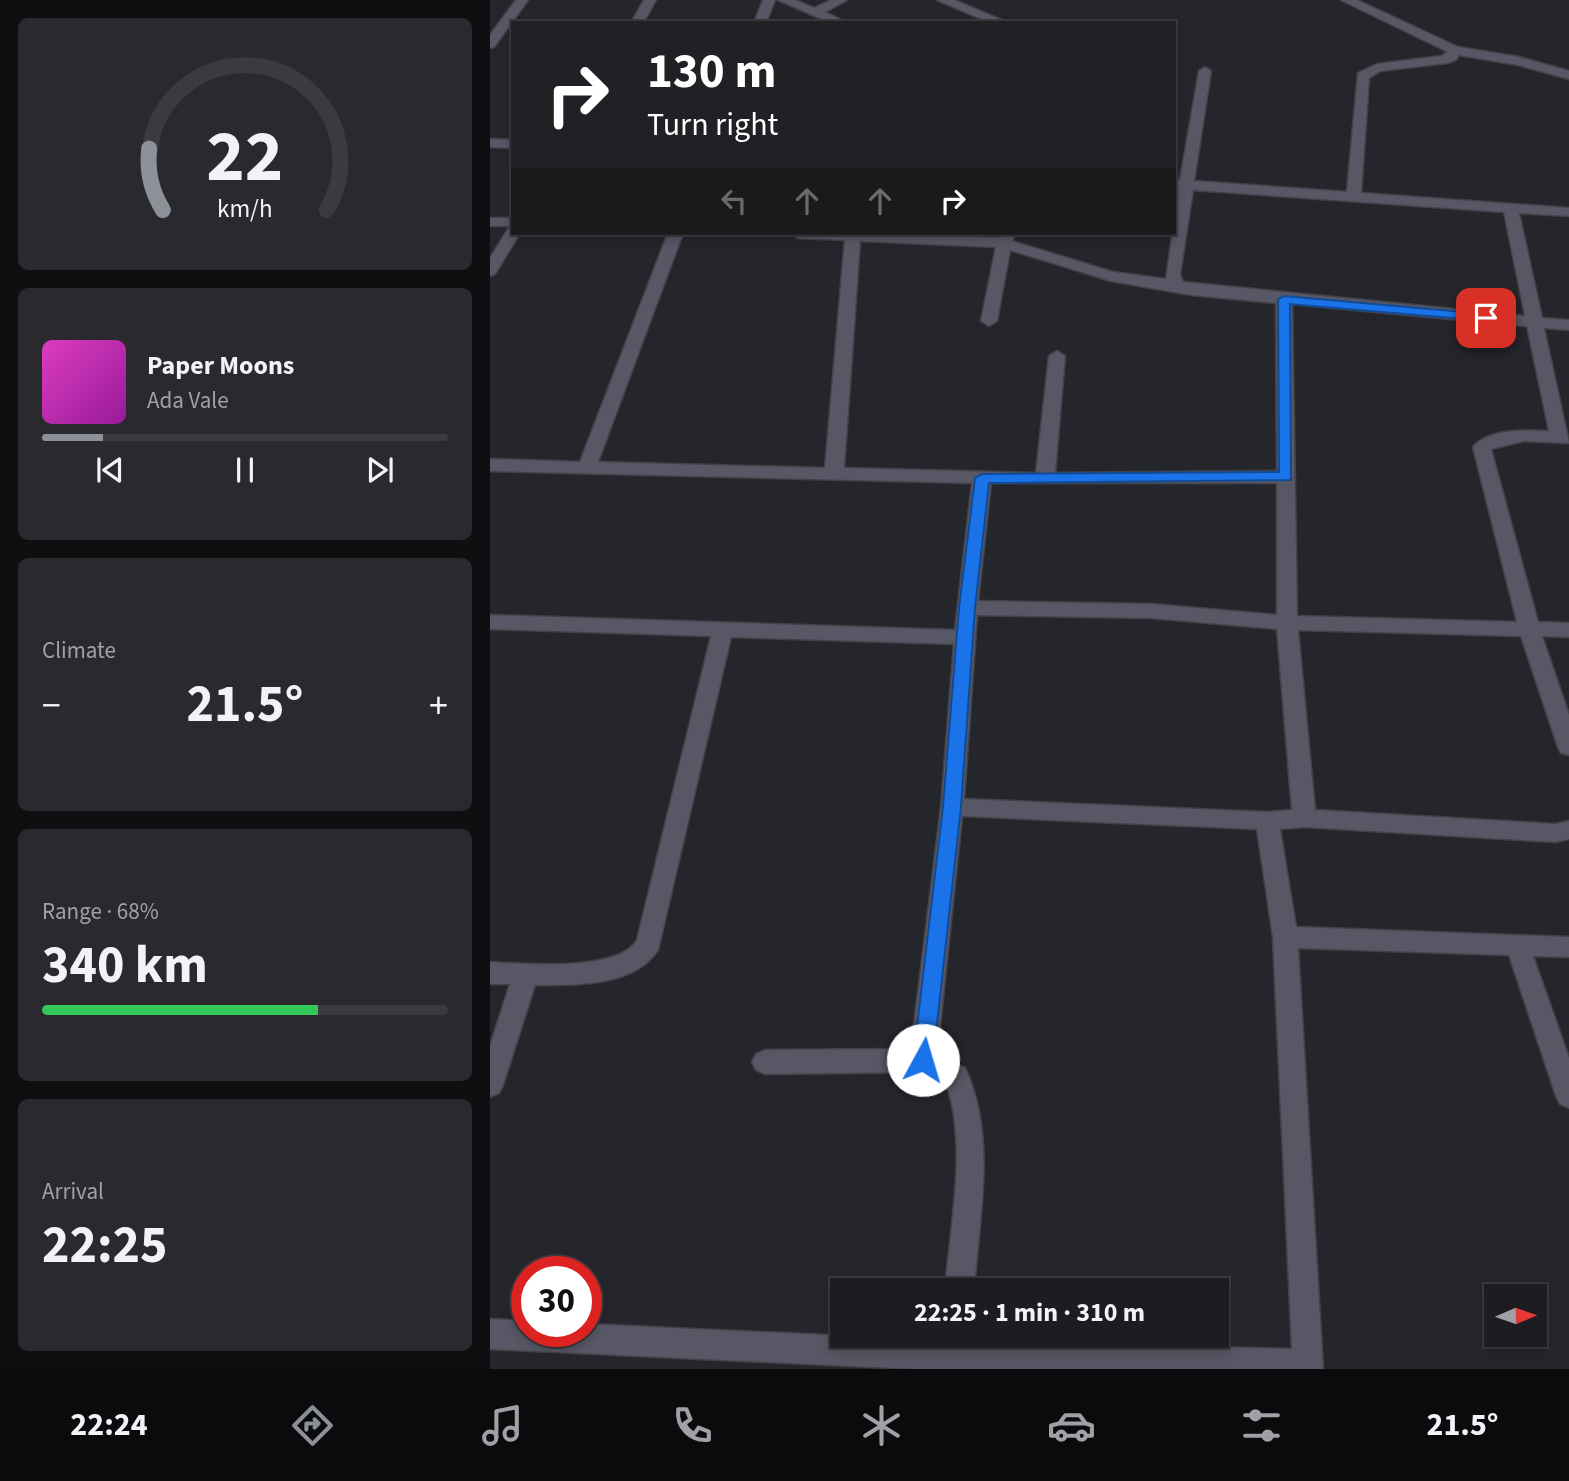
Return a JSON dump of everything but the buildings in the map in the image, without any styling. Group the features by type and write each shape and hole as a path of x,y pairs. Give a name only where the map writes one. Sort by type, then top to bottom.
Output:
{"street":[{"path":"490,44 522,0"},
{"path":"638,21 650,0"},
{"path":"761,21 769,0"},
{"path":"784,0 837,21"},
{"path":"815,12 841,0"},
{"path":"943,0 998,21"},
{"path":"1347,0 1455,50 1520,61 1569,75"},
{"path":"1354,195 1366,74 1443,60 1452,57 1455,50"},
{"path":"1176,223 1179,184 1205,71"},
{"path":"490,143 511,144"},
{"path":"1179,184 1569,212"},
{"path":"1510,207 1564,438 1492,440 1482,447 1483,459 1530,628 1569,747"},
{"path":"490,222 511,222"},
{"path":"490,271 511,235"},
{"path":"587,468 674,235"},
{"path":"834,474 853,235"},
{"path":"891,235 1006,238 1111,276 1176,285 1191,290 1569,325"},
{"path":"1175,235 1172,274 1176,285"},
{"path":"989,321 1006,238"},
{"path":"1284,299 1287,623 1304,818"},
{"path":"1045,479 1057,356"},
{"path":"490,465 1045,479 1286,477"},
{"path":"923,1060 952,807 967,608 982,478"},
{"path":"967,608 1151,611 1287,623 1569,629"},
{"path":"490,622 965,637"},
{"path":"490,973 526,975 626,964 640,957 649,943 723,629"},
{"path":"952,807 1267,821 1304,818 1555,833 1569,830"},
{"path":"490,1334 1307,1366 1285,937 1267,821"},
{"path":"1285,937 1569,947"},
{"path":"1517,944 1569,1096"},
{"path":"490,1085 526,975"},
{"path":"765,1062 923,1060 956,1076 968,1105 970,1132 960,1278"}],"route":[{"path":"923,1060 952,807 967,608 982,478 1165,480 1286,477 1284,299 1486,318"}]}
